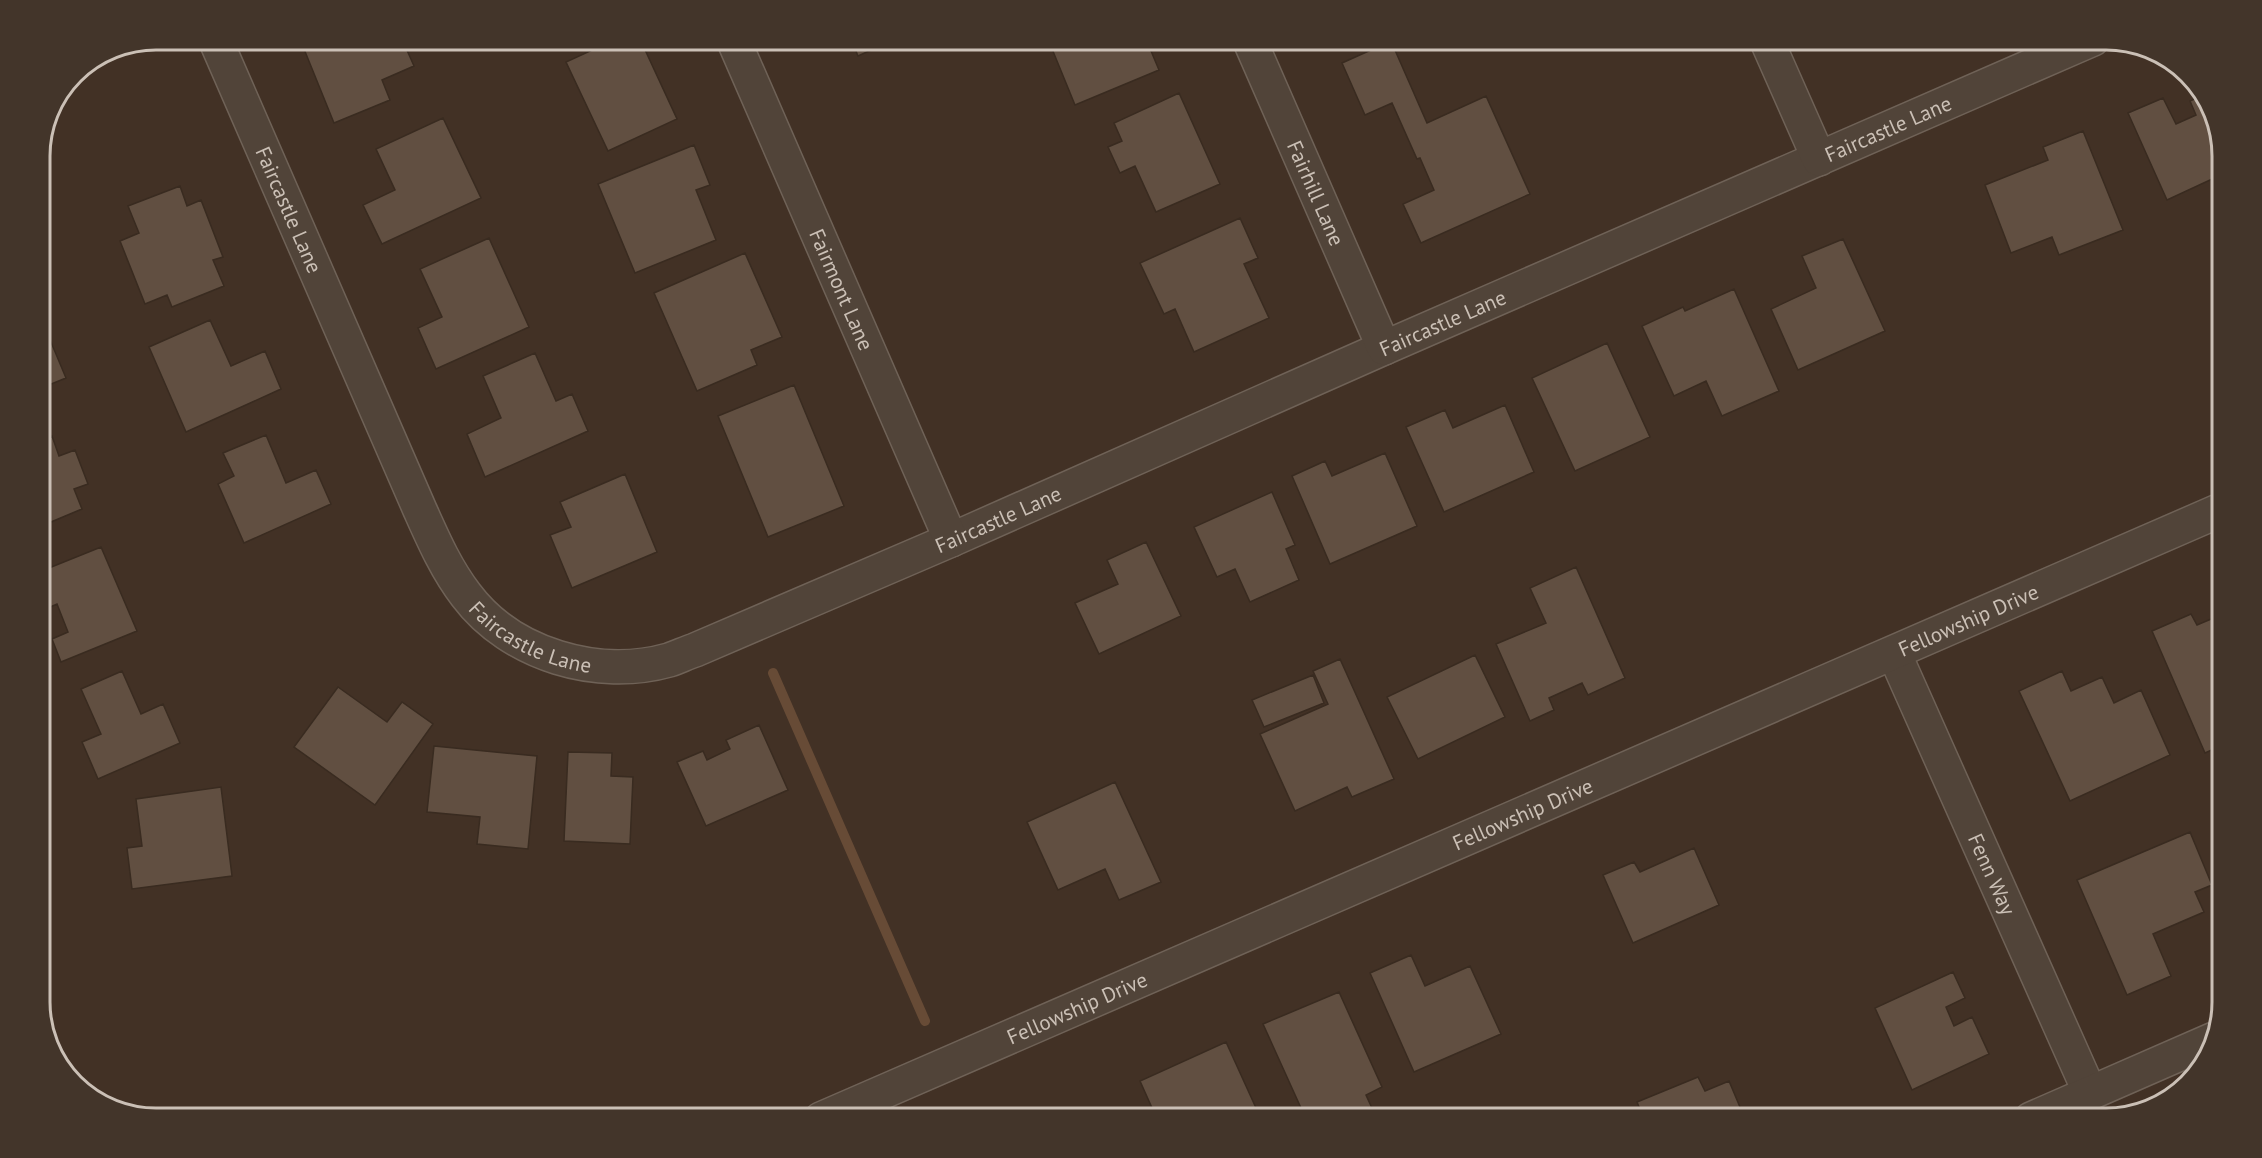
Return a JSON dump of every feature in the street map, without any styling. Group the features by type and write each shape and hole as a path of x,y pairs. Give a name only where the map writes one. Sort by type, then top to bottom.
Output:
{"street":[{"name":"Faircastle Lane","path":"220,50 440,553 467,596 499,628 544,653 568,661 616,667 669,660 695,650 2068,50"},
{"name":"Fairmont Lane","path":"738,50 951,540"},
{"name":"Fairhill Lane","path":"1254,50 1384,348"},
{"path":"1771,50 1819,159"},
{"name":"Fellowship Drive","path":"846,1108 2212,514"},
{"name":"Fenn Way","path":"1894,652 2090,1093"},
{"path":"2056,1108 2204,1043"}],"building":[{"path":"304,50 407,50 414,66 382,80 390,100 334,123"},
{"path":"592,50 645,50 677,119 608,151 566,62"},
{"path":"856,50 871,50 858,56"},
{"path":"1052,50 1151,50 1159,70 1075,105"},
{"path":"1371,50 1395,50 1427,123 1486,96 1530,194 1421,243 1403,204 1434,190 1420,158 1417,159 1392,103 1365,115 1342,63"},
{"path":"1179,93 1220,184 1156,212 1135,166 1120,173 1108,147 1122,141 1114,123"},
{"path":"2163,98 2176,124 2196,115 2190,101 2196,98 2207,121 2212,148 2212,179 2167,200 2128,113"},
{"path":"443,118 481,198 382,244 363,205 395,190 376,149"},
{"path":"2083,131 2123,230 2059,255 2052,237 2011,253 1985,185 2048,160 2043,147"},
{"path":"694,145 710,185 696,190 716,240 635,273 598,184"},
{"path":"180,186 187,206 201,200 223,257 213,260 224,286 172,307 167,295 145,304 120,241 139,233 128,206"},
{"path":"1240,218 1258,258 1244,264 1269,318 1194,352 1175,309 1164,314 1140,263"},
{"path":"489,238 529,327 436,369 418,328 442,317 420,269"},
{"path":"1843,239 1885,331 1798,370 1771,309 1816,288 1802,256"},
{"path":"745,253 782,337 751,350 757,365 697,391 654,293"},
{"path":"1734,289 1779,391 1722,416 1706,381 1674,396 1642,326 1683,307 1685,311"},
{"path":"210,320 231,366 265,351 281,389 186,432 149,347"},
{"path":"50,340 66,378 50,385"},
{"path":"1607,343 1650,437 1575,471 1532,378"},
{"path":"535,353 556,401 572,394 588,431 485,477 467,434 501,418 483,376"},
{"path":"794,385 844,506 768,537 718,416"},
{"path":"1505,405 1534,472 1444,512 1406,427 1445,410 1453,428"},
{"path":"266,435 286,483 316,470 331,504 244,543 218,484 234,476 223,453"},
{"path":"52,436 59,456 75,450 88,484 74,489 82,509 50,522 50,437"},
{"path":"1385,453 1417,526 1330,564 1292,476 1325,461 1332,476"},
{"path":"625,474 657,552 572,588 550,535 571,527 560,502"},
{"path":"1272,492 1295,545 1286,549 1299,580 1250,602 1235,569 1217,577 1194,527"},
{"path":"1146,542 1181,616 1099,654 1075,603 1118,584 1107,560"},
{"path":"101,547 137,631 61,662 52,639 68,632 57,604 50,607 50,568"},
{"path":"1576,567 1625,678 1588,695 1582,683 1549,698 1554,710 1530,721 1496,644 1546,623 1530,588"},
{"path":"2191,614 2197,625 2212,619 2212,750 2205,753 2152,631"},
{"path":"1475,655 1505,717 1418,759 1387,697"},
{"path":"1340,659 1394,779 1352,797 1347,787 1295,811 1260,734 1328,704 1313,671"},
{"path":"122,671 141,714 163,704 180,743 98,779 82,742 101,734 81,689"},
{"path":"2062,671 2071,691 2102,677 2114,703 2141,690 2170,755 2070,801 2019,691"},
{"path":"1313,675 1324,703 1264,727 1252,700"},
{"path":"338,687 387,722 402,702 433,724 375,805 294,747"},
{"path":"759,725 788,790 706,826 677,762 703,751 707,760 730,749 726,740"},
{"path":"434,746 537,756 528,849 477,844 480,817 427,812"},
{"path":"568,752 612,753 611,776 633,777 630,844 564,841"},
{"path":"1115,782 1161,882 1119,900 1105,869 1058,890 1027,822"},
{"path":"221,787 232,876 132,889 127,848 142,846 136,799"},
{"path":"2190,832 2212,885 2195,892 2204,912 2153,934 2171,976 2127,995 2077,880"},
{"path":"1694,848 1719,905 1633,943 1603,875 1634,862 1640,872"},
{"path":"1411,955 1425,986 1470,966 1501,1034 1414,1072 1370,973"},
{"path":"1953,972 1965,998 1946,1007 1954,1026 1972,1017 1989,1054 1912,1090 1875,1008"},
{"path":"1339,992 1382,1087 1366,1095 1372,1108 1301,1108 1263,1024"},
{"path":"1226,1042 1256,1108 1152,1108 1140,1081"},
{"path":"1698,1077 1705,1091 1729,1081 1740,1108 1639,1108 1637,1102"}],"waterway":[{"path":"773,673 925,1021"}]}
